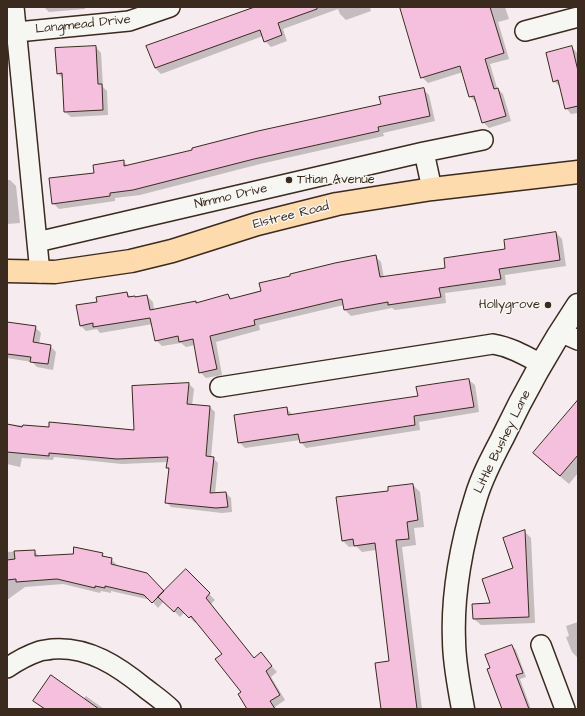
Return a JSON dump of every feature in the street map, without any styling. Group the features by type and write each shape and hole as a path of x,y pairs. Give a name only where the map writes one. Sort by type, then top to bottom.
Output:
{"main road":[{"name":"Elstree Road","path":"7,272 54,272 131,261 172,251 258,224 336,204 432,189 578,172"}],"street":[{"path":"14,7 40,273"},
{"name":"Langmead Drive","path":"17,32 129,22 170,7"},
{"path":"525,30 578,17"},
{"name":"Nimmo Drive","path":"37,242 424,152 483,140"},
{"path":"424,152 432,189"},
{"name":"Little Bushey Lane","path":"463,709 454,641 455,603 460,564 476,496 515,412 542,364 569,336 578,305"},
{"path":"220,387 493,344 514,350 542,364"},
{"path":"542,645 565,709"},
{"path":"7,668 23,658 41,650 75,650 107,661 133,678 171,709"}],"building":[{"path":"255,7 317,7 317,9 278,23 282,35 264,42 260,30 155,68 146,46"},
{"path":"400,7 490,7 504,53 485,59 494,89 498,88 506,116 482,123 474,96 469,97 460,66 421,78"},
{"path":"96,46 98,84 102,84 103,110 64,112 62,73 57,74 55,48"},
{"path":"572,46 578,71 578,106 565,109 558,80 553,82 546,53"},
{"path":"424,88 430,116 378,127 379,131 254,159 133,190 110,193 110,196 52,204 49,178 94,173 93,165 124,160 124,166 192,150 192,148 258,131 381,104 379,97"},
{"path":"556,232 560,260 499,269 501,279 439,288 441,297 388,305 388,302 344,310 342,299 254,320 255,325 210,336 217,369 199,373 193,339 179,342 178,336 155,341 150,318 93,327 93,323 80,326 76,305 97,302 96,297 127,292 128,297 147,295 150,310 196,301 196,303 228,294 230,299 261,291 259,283 335,263 376,255 380,277 445,268 444,258 505,249 504,240"},
{"path":"7,322 36,326 33,342 51,345 48,364 30,362 31,357 7,354"},
{"path":"469,379 474,407 414,416 415,425 300,443 298,434 238,443 234,415 287,407 288,415 418,396 416,387"},
{"path":"189,383 187,404 210,406 206,456 214,457 210,493 226,492 228,507 216,508 165,503 169,468 166,468 168,457 117,459 49,453 49,456 7,452 7,424 22,427 23,425 49,427 49,422 134,430 132,386"},
{"path":"578,400 578,455 560,476 533,453"},
{"path":"413,484 418,520 407,522 409,539 396,540 417,709 381,709 375,663 389,661 375,543 354,546 353,539 342,541 336,497 388,491 388,487"},
{"path":"525,530 529,617 473,619 472,604 490,603 482,579 513,568 503,538"},
{"path":"74,547 103,553 102,556 112,558 111,564 147,573 164,591 152,603 144,595 105,586 105,588 95,586 95,588 57,579 16,582 16,579 7,580 7,560 15,559 14,551 35,550 35,556 73,554"},
{"path":"186,569 210,593 206,598 254,658 261,652 272,666 266,671 280,695 270,701 275,709 247,709 238,694 241,692 215,659 222,654 191,616 189,618 178,607 174,612 158,597"},
{"path":"512,645 523,673 516,675 529,709 502,709 487,669 490,668 485,655"},
{"path":"51,675 99,709 45,709 33,701"}],"place":[{"name":"Titian Avenue","path":"289,180"},
{"name":"Hollygrove","path":"548,305"}]}
